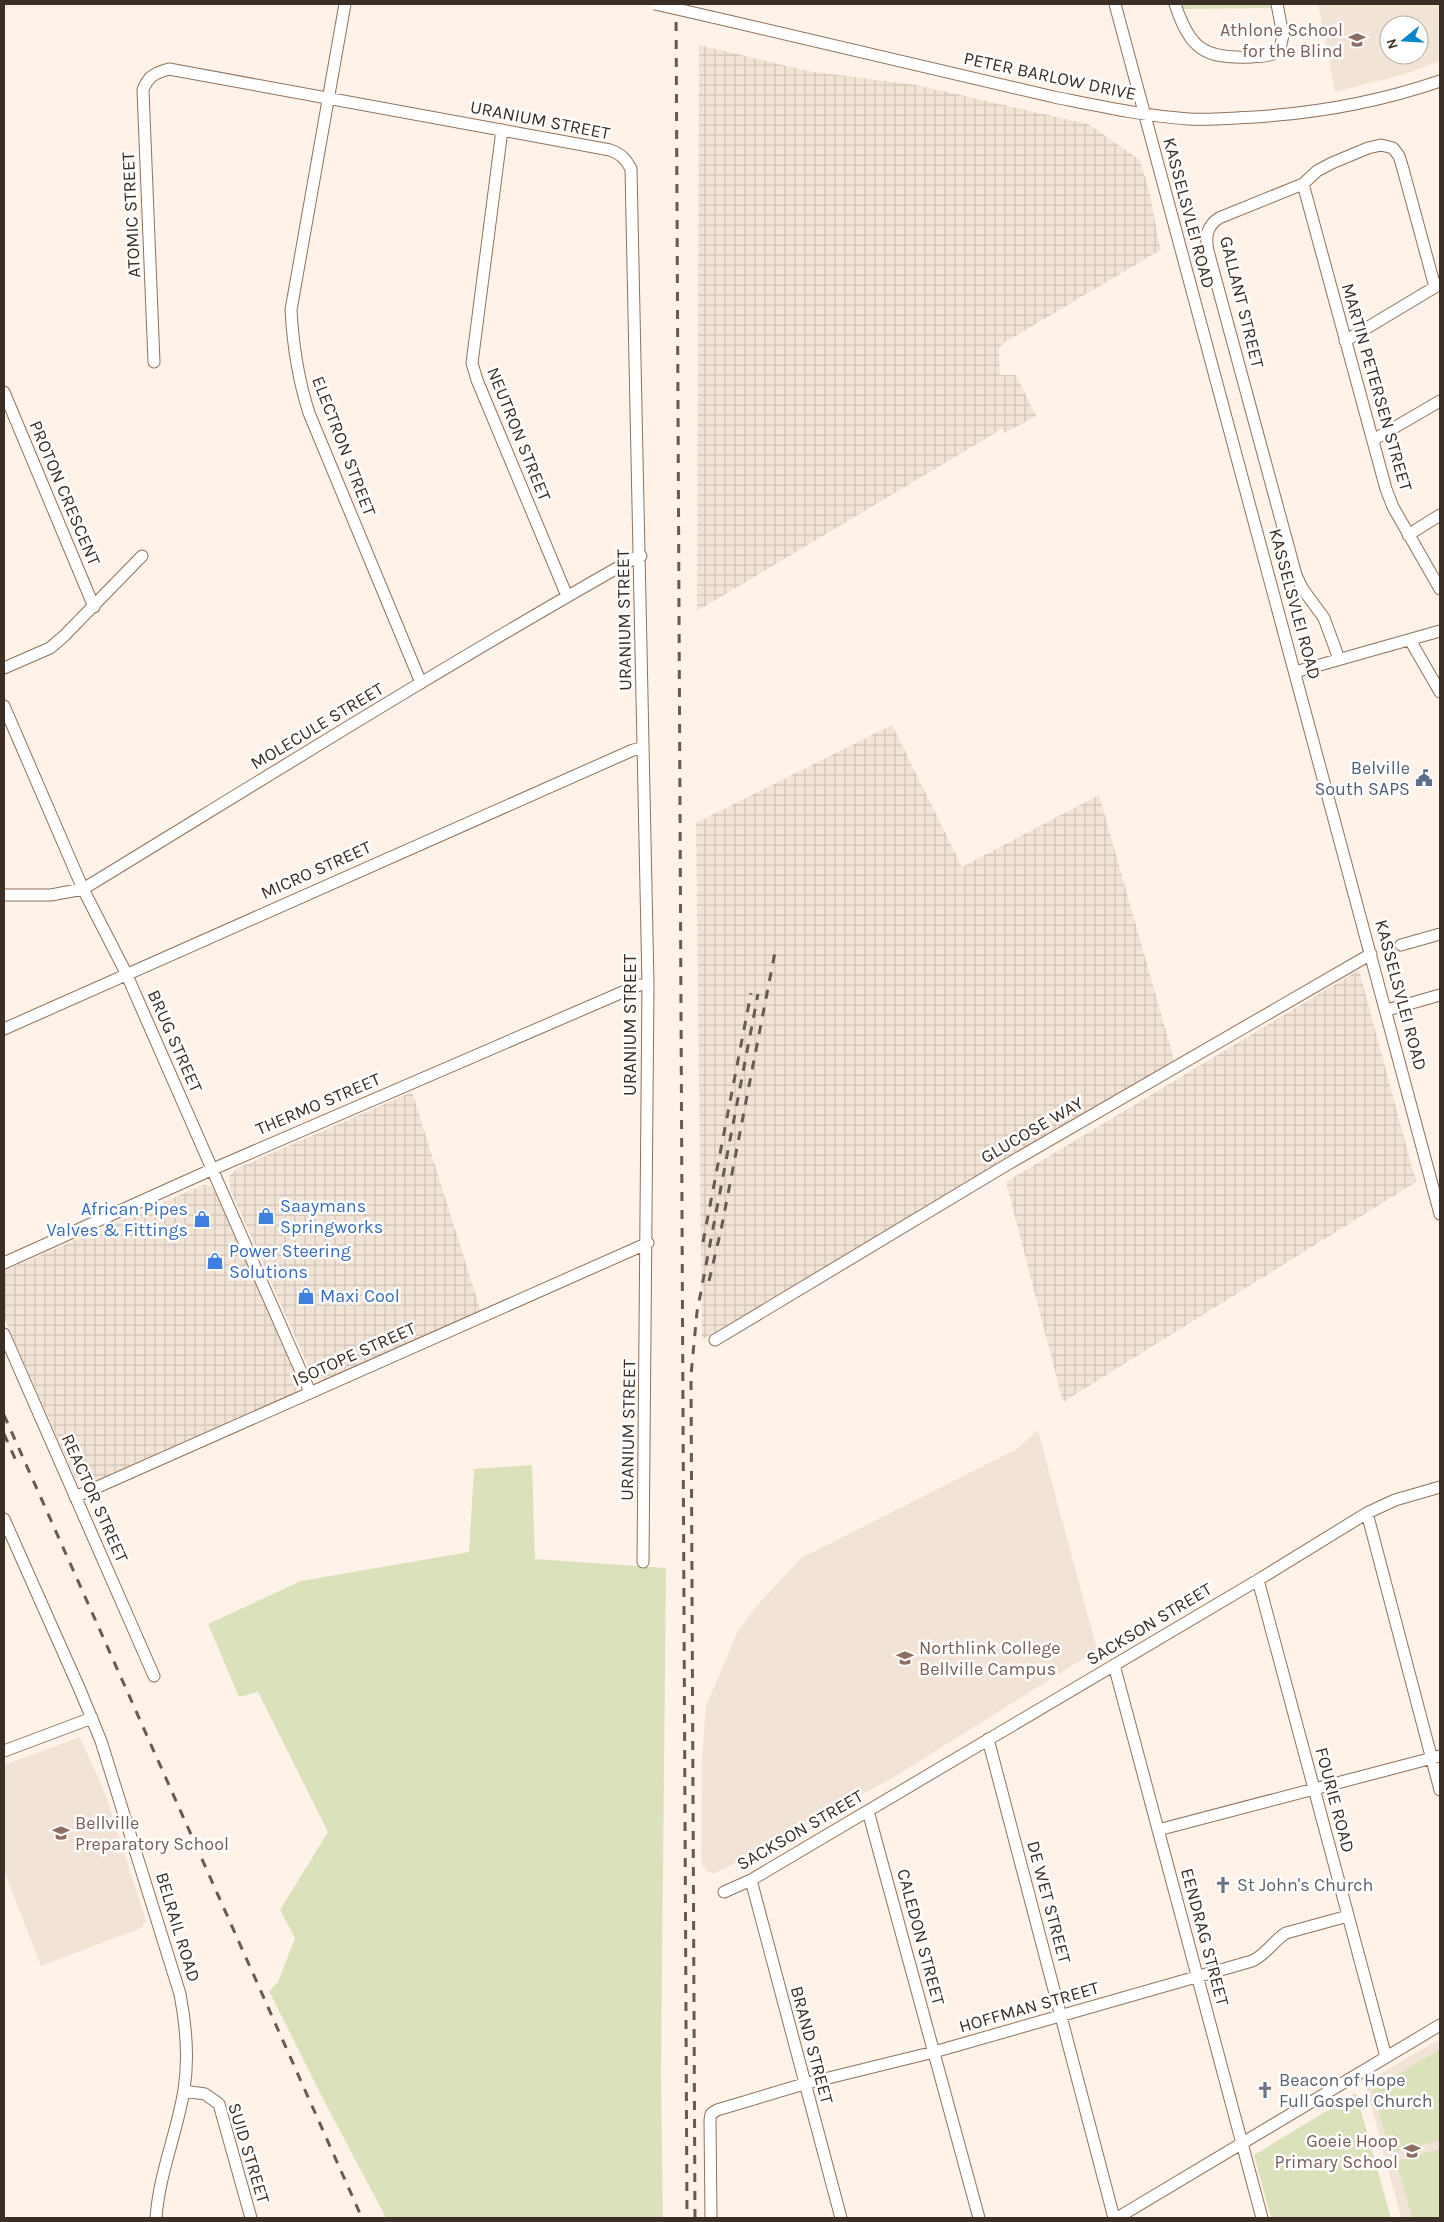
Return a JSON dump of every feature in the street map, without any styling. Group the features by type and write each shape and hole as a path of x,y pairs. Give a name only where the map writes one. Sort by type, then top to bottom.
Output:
{"street":[{"name":"ELECTRON STREET","path":"345,4 291,310 292,344 299,381 309,413 421,683"},
{"name":"PETER BARLOW DRIVE","path":"655,4 1054,97 1144,113 1212,120 1300,114 1357,105 1440,81"},
{"name":"KASSELSVLEI ROAD","path":"1115,4 1296,672 1440,1214"},
{"path":"1176,4 1190,36 1199,48 1216,55 1234,58 1268,56 1280,48 1283,35 1277,4"},
{"name":"URANIUM STREET","path":"157,73 169,69 610,150 620,154 627,160 631,169 641,556 648,984 648,1243 643,1562"},
{"name":"ATOMIC STREET","path":"154,362 143,90 146,79 157,73"},
{"name":"NEUTRON STREET","path":"502,130 472,363 477,380 567,596"},
{"name":"GALLANT STREET","path":"1339,659 1324,618 1302,588 1296,575 1206,240 1209,227 1219,218 1303,184 1317,171 1348,155 1381,145 1392,148 1399,156 1437,286"},
{"name":"MARTIN PETERSEN STREET","path":"1303,184 1386,489 1393,507 1440,589"},
{"path":"1345,341 1437,286"},
{"name":"PROTON CRESCENT","path":"4,392 94,607"},
{"path":"1373,440 1440,400"},
{"path":"1408,534 1440,515"},
{"name":"PROTON CRESCENT","path":"4,668 50,648 94,607 142,556"},
{"name":"MOLECULE STREET","path":"4,895 52,895 83,890 421,683 567,596 641,556"},
{"path":"1296,672 1440,631"},
{"path":"1410,640 1440,692"},
{"name":"BRUG STREET","path":"4,706 83,890 126,973 310,1392"},
{"name":"MICRO STREET","path":"4,1029 126,973 633,750 643,748"},
{"path":"1402,945 1440,934"},
{"name":"GLUCOSE WAY","path":"714,1340 1017,1159 1371,954"},
{"name":"THERMO STREET","path":"4,1263 213,1169 639,985 648,984"},
{"path":"1386,1010 1440,996"},
{"name":"ISOTOPE STREET","path":"76,1497 648,1243"},
{"name":"REACTOR STREET","path":"4,1334 154,1676"},
{"name":"SACKSON STREET","path":"724,1892 751,1880 868,1811 1258,1580 1366,1513 1395,1500 1440,1487"},
{"path":"1366,1513 1436,1757 1440,1790"},
{"name":"BELRAIL ROAD","path":"4,1519 101,1741 178,1986 186,2036 184,2091 160,2186 156,2218"},
{"name":"FOURIE ROAD","path":"1258,1580 1386,2058"},
{"name":"EENDRAG STREET","path":"1114,1665 1262,2218"},
{"path":"4,1751 92,1718"},
{"name":"DE WET STREET","path":"988,1739 1115,2218"},
{"path":"1158,1830 1436,1757"},
{"name":"CALEDON STREET","path":"868,1811 979,2218"},
{"name":"BRAND STREET","path":"751,1880 841,2218"},
{"name":"HOFFMAN STREET","path":"711,2218 711,2114 717,2110 804,2084 934,2052 1252,1961 1286,1933 1348,1916"},
{"path":"1115,2218 1440,2026"},
{"name":"SUID STREET","path":"184,2091 205,2094 219,2104 251,2218"}],"shaded area":[{"name":"Athlone School for the Blind","path":"1318,4 1440,4 1440,61 1409,73 1335,92"},
{"path":"699,45 808,71 916,85 1088,124 1140,160 1150,194 1159,244 1162,249 1002,344 999,349 1000,375 1016,375 1036,416 1005,433 1002,429 697,611"},
{"path":"892,725 962,867 1099,795 1175,1063 1014,1154 702,1340 696,823"},
{"path":"1359,970 1416,1182 1063,1402 1006,1182"},
{"path":"412,1092 481,1312 326,1380 319,1380 311,1373 230,1189 229,1176 238,1168"},
{"path":"203,1185 211,1186 215,1192 298,1379 297,1389 292,1396 89,1485 83,1485 75,1477 4,1318 4,1271"},
{"name":"Northlink College Bellville Campus","path":"1038,1430 1097,1650 894,1777 730,1866 713,1874 707,1871 702,1865 701,1854 702,1756 706,1706 736,1635 753,1610 801,1558 1017,1449"},
{"name":"Bellville Preparatory School","path":"80,1737 106,1796 146,1921 141,1928 41,1966 4,1871 4,1765"},
{"name":"Goeie Hoop Primary School","path":"1440,2039 1440,2218 1401,2218 1365,2083"}],"green space":[{"path":"1181,4 1271,4 1271,8 1183,9"},
{"path":"532,1465 535,1559 666,1568 661,2076 663,2218 386,2218 269,1991 278,1982 295,1938 280,1910 328,1832 258,1692 239,1697 208,1624 301,1581 469,1552 474,1469"},
{"path":"1440,2049 1440,2140 1391,2153 1372,2090"},
{"path":"1356,2093 1391,2218 1271,2218 1254,2155"},
{"path":"1440,2149 1440,2218 1412,2218 1396,2161"}],"railway":[{"path":"676,4 687,2218"},
{"path":"709,1281 721,1230 776,947"},
{"path":"703,1242 751,993"},
{"path":"695,2218 691,1375 697,1312 758,994"},
{"path":"4,1415 362,2218"},
{"path":"4,1434 17,1463"}],"place":[{"name":"Athlone School for the Blind","path":"1357,40"},
{"name":"Belville South SAPS","path":"1424,778"},
{"name":"Saaymans Springworks","path":"266,1216"},
{"name":"African Pipes Valves & Fittings","path":"202,1219"},
{"name":"Power Steering Solutions","path":"215,1261"},
{"name":"Maxi Cool","path":"306,1296"},
{"name":"Northlink College Bellville Campus","path":"905,1658"},
{"name":"Bellville Preparatory School","path":"61,1833"},
{"name":"St John's Church","path":"1223,1885"},
{"name":"Beacon of Hope Full Gospel Church","path":"1265,2090"},
{"name":"Goeie Hoop Primary School","path":"1412,2151"}]}
